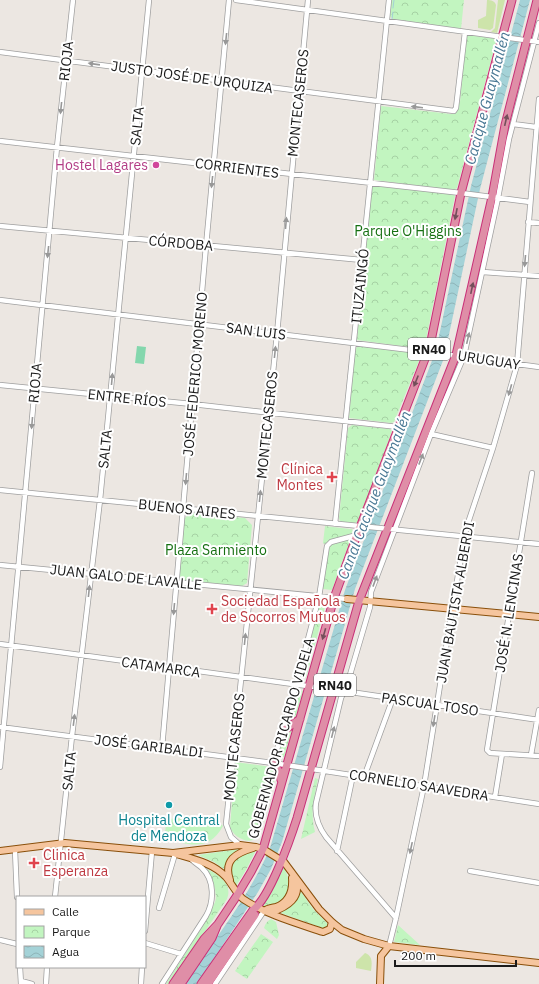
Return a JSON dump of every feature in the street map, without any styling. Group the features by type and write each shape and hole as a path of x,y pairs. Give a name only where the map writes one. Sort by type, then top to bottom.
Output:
{"highway":[{"name":"GOBERNADOR RICARDO VIDELA","path":"201,984 253,910 247,901 251,872 295,825 299,766 300,719 322,688 334,598 357,535 398,427 437,353 432,340 461,193 512,0"},
{"name":"GOBERNADOR RICARDO VIDELA","path":"173,984 208,934 247,901 268,888 270,853 281,786 299,766 350,600 390,530 460,356 495,198 505,125 524,40 537,0"},
{"path":"283,731 300,719"},
{"path":"273,763 279,771 281,786"},
{"name":"GOBERNADOR RICARDO VIDELA","path":"208,984 257,912 247,901"},
{"name":"GOBERNADOR RICARDO VIDELA","path":"181,984 214,935 218,924"}],"main road":[{"path":"350,600 539,617"},
{"path":"0,851 61,843 174,854 203,862 214,867 224,874 247,901 267,912 323,932 330,929 332,922"},
{"path":"174,854 240,846 270,853 291,870 319,909 332,922 342,930 358,937 389,946 539,963"},
{"path":"232,885 228,873 229,864 232,858 240,852 270,853"},
{"path":"267,912 287,900 292,889 291,870"},
{"name":"JUAN BAUTISTA ALBERDI","path":"380,984 381,956 389,946"}],"street":[{"name":"RIOJA","path":"0,767 2,728 11,646 57,147 73,0"},
{"name":"SALTA","path":"55,896 81,656 100,500 149,0"},
{"name":"JOSÉ FEDERICO MORENO","path":"162,748 229,0"},
{"path":"236,0 524,40"},
{"name":"MONTECASEROS","path":"240,846 231,837 226,824 277,334 308,0"},
{"name":"ITUZAINGÓ","path":"335,524 347,421 389,0"},
{"path":"396,918 337,851 321,830 315,817 316,802 341,698 370,607 371,592 390,530 431,434 460,356 483,272 495,198 513,124 524,40 539,23"},
{"name":"JUSTO JOSÉ DE URQUIZA","path":"0,52 451,111 455,110 465,32"},
{"name":"JUAN BAUTISTA ALBERDI","path":"389,946 424,786 465,537 493,448 516,365 528,222 536,159 536,127 539,100"},
{"path":"513,124 536,127"},
{"name":"CORRIENTES","path":"0,141 530,202"},
{"path":"528,222 539,223"},
{"name":"CÓRDOBA","path":"0,226 362,260"},
{"path":"483,272 539,276"},
{"name":"SAN LUIS","path":"0,300 437,353"},
{"name":"URUGUAY","path":"437,353 539,368"},
{"name":"ENTRE RÍOS","path":"0,385 192,404 398,427"},
{"path":"431,434 493,448"},
{"name":"JOSÉ N. LENCINAS","path":"502,754 490,753 487,750 532,473"},
{"name":"BUENOS AIRES","path":"0,490 539,544"},
{"path":"273,763 296,685 319,597 327,544 357,535"},
{"name":"JUAN GALO DE LAVALLE","path":"0,565 350,600"},
{"name":"CATAMARCA","path":"0,644 322,688"},
{"name":"PASCUAL TOSO","path":"322,688 538,720"},
{"path":"364,777 393,698"},
{"path":"531,756 539,710"},
{"name":"JOSÉ GARIBALDI","path":"2,728 299,766"},
{"path":"495,797 502,754 539,756"},
{"name":"CORNELIO SAAVEDRA","path":"299,766 539,804"},
{"path":"337,851 353,775"},
{"path":"15,850 17,896"},
{"path":"146,920 152,851"},
{"path":"159,908 174,854"},
{"path":"162,984 211,906 212,892 207,874 189,858"},
{"path":"470,871 539,883"},
{"path":"215,984 267,912"},
{"path":"0,940 16,944"},
{"path":"146,944 181,954"},
{"path":"20,968 21,983 32,984"},
{"path":"46,984 47,968"},
{"path":"141,984 142,968"}],"green space":[{"path":"391,0 464,0 461,29 393,19 390,16"},
{"path":"487,0 493,1 496,5 493,28 490,30 478,28 478,20 486,16"},
{"path":"498,0 505,0 497,33 491,32 495,28"},
{"name":"Parque O'Higgins","path":"466,35 492,38 495,39 496,42 457,188 453,190 374,180 381,106 451,114 456,113 460,102"},
{"name":"Parque O'Higgins","path":"375,186 452,194 455,196 423,349 357,340 371,189"},
{"path":"137,346 146,347 144,364 135,363"},
{"path":"359,346 419,353 421,356 394,422 391,423 349,418 355,350"},
{"path":"352,425 390,429 392,431 359,522 347,523 340,521 339,518 348,428"},
{"name":"Plaza Sarmiento","path":"190,513 245,518 252,525 247,583 242,586 183,581 179,576 184,519"},
{"path":"325,526 352,529 353,532 346,536 328,541 325,544 323,543"},
{"path":"351,538 332,590 323,589 329,546"},
{"path":"320,603 326,603 306,678 301,677"},
{"path":"297,690 303,691 295,719 288,723"},
{"path":"292,729 284,757 278,756 285,735"},
{"path":"235,762 272,767 275,768 276,774 260,834 257,838 248,841 235,835 230,827"},
{"path":"315,778 318,779 313,812 315,832 301,839"},
{"path":"181,818 209,820 220,823 223,826 217,835 204,843 190,844 165,839 166,819"},
{"path":"239,849 228,858 224,869 214,862 198,855"},
{"path":"249,852 255,852 236,886 231,875 232,863 237,857"},
{"path":"283,866 289,882 287,894 278,903 262,906 275,884"},
{"path":"207,869 220,877 226,884 228,889 227,899 169,984 166,984 209,916 215,902 215,889"},
{"path":"299,889 313,909 329,925 329,927 325,929 281,913 293,903"},
{"path":"271,919 276,922 279,935 277,939 264,928 266,923"},
{"path":"398,925 420,945 394,942"},
{"path":"261,934 273,942 247,979 235,971"},
{"path":"365,953 371,958 371,971 356,968 356,962"}],"water":[{"path":"520,0 530,0 480,189 444,358 355,589 282,842 271,869 258,892 197,984 184,984 219,935 252,884 270,848 345,590 436,350 471,186"}],"pier":[{"path":"319,679 329,681 324,696 315,694"}],"waterway":[{"path":"393,8 394,0"},
{"path":"392,19 393,12"}],"place":[{"name":"Hostel Lagares","path":"156,165"},
{"name":"Clínica Montes","path":"332,477"},
{"name":"Sociedad Española de Socorros Mutuos","path":"212,609"},
{"name":"Hospital Central de Mendoza","path":"169,805"},
{"name":"Clinica Esperanza","path":"34,863"}],"water label":[{"name":"Cacique Guaymallén","path":"487,98"},
{"name":"Canal Cacique Guaymallén","path":"374,495"}]}
